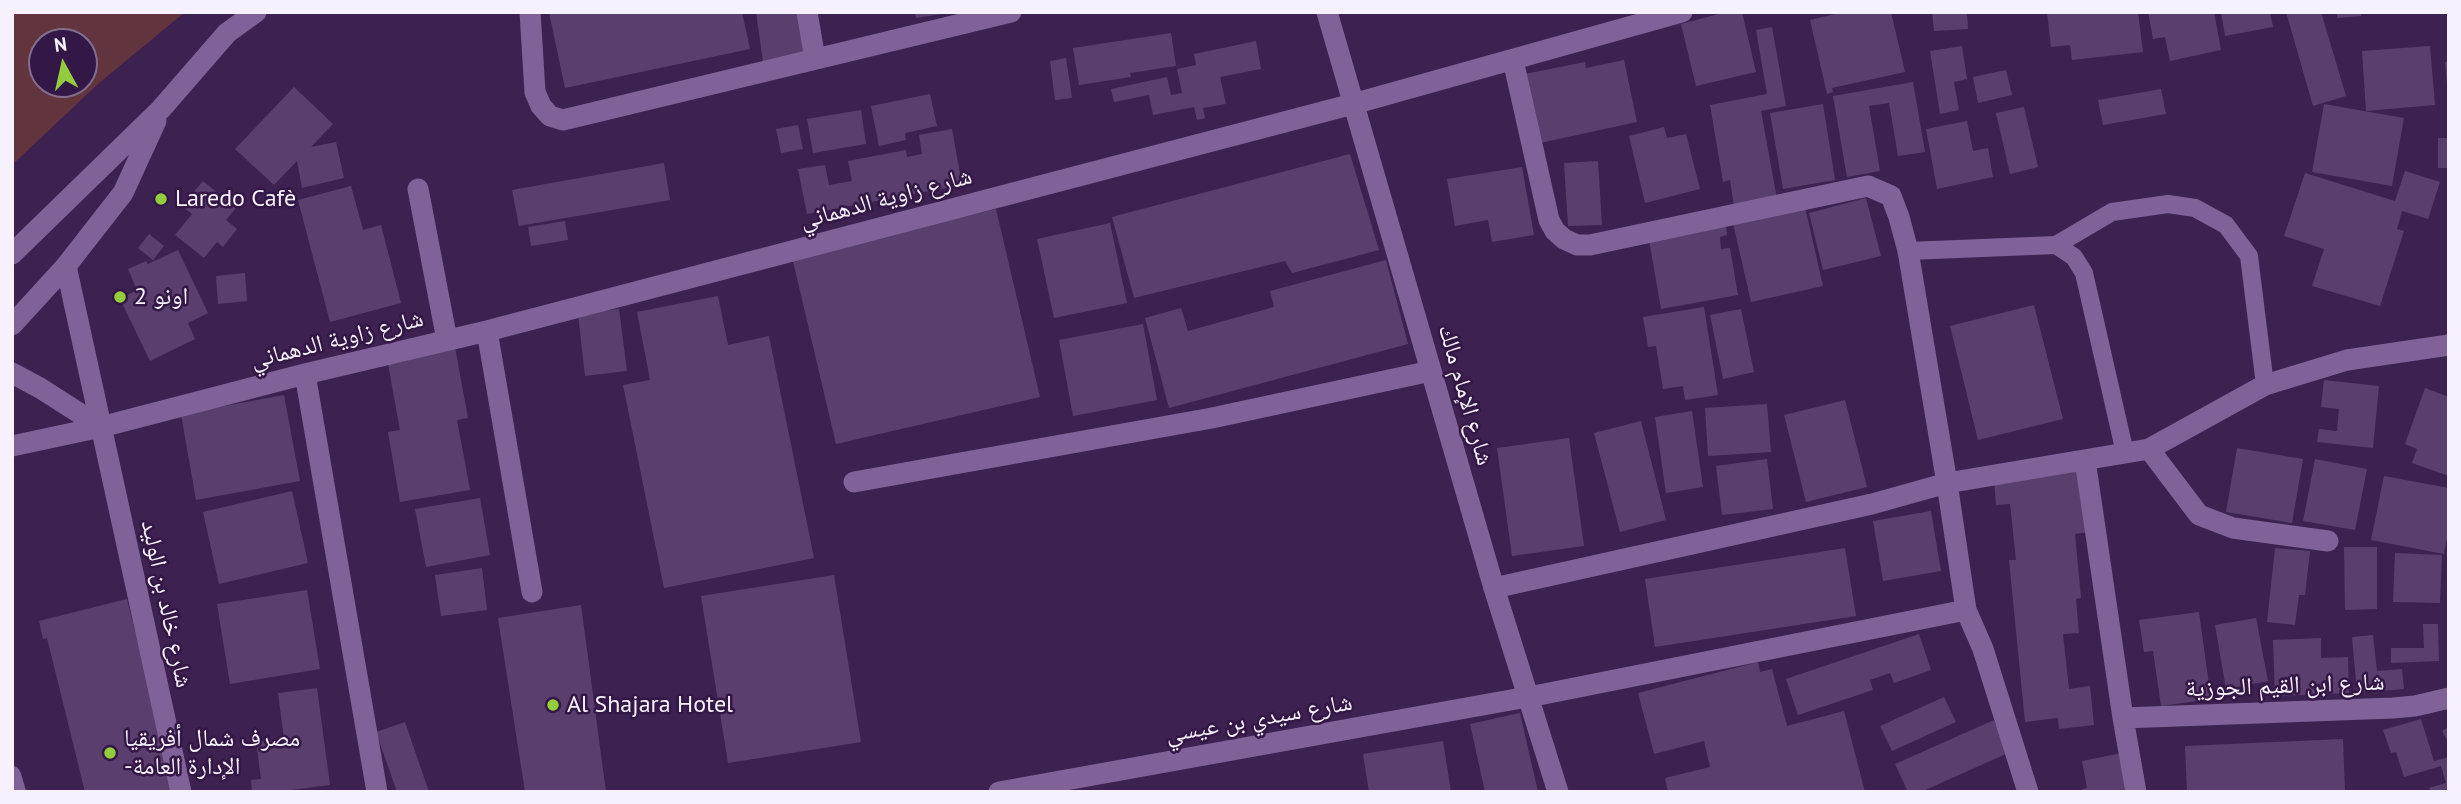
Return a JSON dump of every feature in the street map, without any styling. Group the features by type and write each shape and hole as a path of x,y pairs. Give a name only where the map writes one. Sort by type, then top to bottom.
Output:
{"street":[{"path":"12,254 161,109 227,33 256,12"},
{"path":"530,12 535,92 541,106 550,116 563,120 1011,12"},
{"path":"807,12 816,59"},
{"name":"شارع الإمام مالك","path":"1327,12 1494,588 1558,792"},
{"name":"شارع زاوية الدهماني","path":"12,446 101,427 305,374 487,331 1353,104 1682,12"},
{"path":"1513,60 1549,220 1555,231 1577,245 1590,245 1868,186 1891,196 1908,251 1966,610 1983,649 2028,792"},
{"path":"12,325 66,266 123,193 161,109"},
{"path":"418,189 447,340"},
{"name":"شارع خالد بن الوليد","path":"66,266 181,792"},
{"path":"487,331 532,592"},
{"path":"1494,588 1872,504 1947,483 2149,449 2264,385 2347,360 2449,345"},
{"path":"854,482 1212,418 1431,371"},
{"path":"12,373 101,427"},
{"path":"305,374 377,792"},
{"path":"2149,449 2199,515 2233,528 2328,541"},
{"path":"2085,460 2136,792"},
{"name":"شارع سيدي بن عيسي","path":"999,792 1528,697 1966,610"},
{"name":"شارع ابن القيم الجوزية","path":"2123,718 2393,708 2449,698"}],"lane":[{"path":"1908,251 2056,245 2112,212 2168,204 2195,208 2225,225 2249,256 2264,385"},
{"path":"2056,245 2074,257 2084,273 2125,453"},
{"path":"12,775 16,792"}],"shaded area":[{"path":"12,12 185,12 98,84 98,28 28,28 28,98 83,98 12,165"}],"building":[{"path":"549,12 742,12 750,49 565,88"},
{"path":"756,12 800,12 806,55 763,62"},
{"path":"915,12 941,12 941,14 916,18"},
{"path":"1726,12 1742,12 1756,72 1696,86 1681,24"},
{"path":"1843,12 1891,12 1905,72 1832,88 1833,92 1827,94 1810,20"},
{"path":"1932,12 1967,12 1968,29 1934,31"},
{"path":"2047,12 2138,12 2143,52 2072,60 2070,45 2051,47"},
{"path":"2148,12 2214,12 2221,50 2170,61 2165,37 2153,39"},
{"path":"2221,12 2270,12 2273,27 2225,36"},
{"path":"2286,12 2321,12 2346,96 2313,106"},
{"path":"2337,12 2361,12 2361,16 2337,18"},
{"path":"1772,27 1786,106 1761,111 1777,199 1734,207 1730,180 1723,182 1710,105 1767,94 1756,30"},
{"path":"1171,33 1176,66 1130,73 1131,77 1079,85 1073,48"},
{"path":"1256,41 1261,69 1220,77 1226,104 1203,108 1205,118 1197,120 1194,107 1153,115 1149,95 1114,102 1111,89 1167,77 1171,95 1182,93 1177,69 1196,65 1194,54"},
{"path":"1962,46 1967,79 1954,82 1959,110 1940,114 1930,51"},
{"path":"2430,46 2435,105 2366,111 2362,51"},
{"path":"1066,58 1072,98 1055,100 1050,61"},
{"path":"1624,60 1637,122 1540,143 1525,74 1585,62 1586,68"},
{"path":"2445,62 2449,62 2449,84 2447,84"},
{"path":"2006,70 2012,95 1978,103 1973,77"},
{"path":"1913,82 1925,152 1898,156 1889,103 1869,106 1880,171 1847,177 1833,96"},
{"path":"294,87 333,124 311,147 336,142 344,178 302,188 297,161 274,185 235,149"},
{"path":"2161,89 2166,114 2103,125 2098,100"},
{"path":"930,94 937,126 905,133 906,140 879,146 871,106"},
{"path":"1823,104 1835,180 1783,189 1770,113"},
{"path":"2324,104 2404,118 2392,186 2312,172"},
{"path":"2024,107 2038,167 2010,174 1996,113"},
{"path":"861,110 866,144 813,153 807,119"},
{"path":"1967,121 1973,151 1988,148 1993,177 1937,189 1926,129"},
{"path":"798,125 803,149 781,153 776,129"},
{"path":"1664,127 1667,138 1686,134 1700,189 1645,203 1629,136"},
{"path":"952,129 962,185 807,214 798,169 825,165 829,185 852,181 848,161 906,150 907,157 922,154 919,135"},
{"path":"2438,138 2449,138 2449,168 2438,168"},
{"path":"1350,154 1379,250 1292,273 1285,261 1134,298 1112,217"},
{"path":"1598,161 1602,225 1568,226 1564,163"},
{"path":"664,163 670,200 519,226 512,190"},
{"path":"1522,167 1534,235 1492,242 1488,220 1455,226 1447,179"},
{"path":"2405,171 2440,182 2428,219 2402,211 2397,229 2404,231 2380,306 2312,286 2324,249 2284,236 2305,173 2395,201"},
{"path":"203,181 236,208 226,220 237,229 223,247 217,242 204,258 175,235 192,214 182,206"},
{"path":"351,186 363,230 381,225 401,303 330,322 298,200"},
{"path":"1866,198 1881,256 1823,270 1809,213"},
{"path":"1805,207 1823,286 1751,302 1733,223"},
{"path":"996,209 1040,397 836,444 792,257"},
{"path":"565,221 568,240 531,246 528,227"},
{"path":"1110,223 1127,303 1054,318 1037,239"},
{"path":"1726,226 1727,235 1720,237 1721,249 1730,248 1738,295 1661,309 1649,240"},
{"path":"149,234 164,246 153,260 138,248"},
{"path":"178,250 208,313 188,323 195,339 150,361 120,299 137,290 128,269 146,261 148,264"},
{"path":"1386,260 1408,344 1169,408 1145,318 1181,308 1188,331 1274,307 1270,291"},
{"path":"245,273 247,301 218,304 216,276"},
{"path":"718,296 728,345 769,336 814,558 664,588 623,385 650,380 637,312"},
{"path":"2034,305 2063,419 1978,440 1950,326"},
{"path":"1704,307 1718,395 1685,400 1683,386 1663,389 1656,346 1648,347 1643,317"},
{"path":"619,309 627,371 585,376 578,314"},
{"path":"1741,309 1754,372 1723,379 1710,315"},
{"path":"1143,324 1157,400 1073,416 1059,340"},
{"path":"455,347 468,418 457,420 470,490 400,502 388,432 400,430 387,359"},
{"path":"2324,380 2379,386 2373,448 2317,442 2319,429 2337,431 2339,409 2321,407"},
{"path":"2425,388 2449,397 2449,476 2412,463 2417,449 2405,444"},
{"path":"284,395 300,481 196,500 181,414"},
{"path":"1845,400 1867,487 1806,502 1784,415"},
{"path":"1767,404 1771,452 1708,456 1705,408"},
{"path":"1692,411 1703,487 1666,493 1655,417"},
{"path":"1641,421 1666,520 1620,532 1594,433"},
{"path":"1569,438 1584,546 1512,556 1497,448"},
{"path":"2237,448 2303,459 2292,523 2226,512"},
{"path":"1767,459 1773,509 1722,515 1716,466"},
{"path":"2315,459 2367,469 2355,530 2303,521"},
{"path":"2084,469 2091,532 2075,534 2081,598 2076,599 2079,633 2063,634 2069,689 2090,686 2094,725 2059,729 2058,718 2025,722 2009,560 2016,560 2010,504 1996,505 1994,478"},
{"path":"2384,476 2449,488 2449,528 2444,554 2371,540"},
{"path":"292,491 308,563 219,584 203,512"},
{"path":"480,498 490,555 426,567 415,509"},
{"path":"1931,511 1941,571 1883,581 1873,521"},
{"path":"2344,547 2377,547 2377,609 2345,610"},
{"path":"1845,548 1856,616 1655,647 1645,579"},
{"path":"2275,548 2310,551 2305,595 2299,595 2295,625 2267,622"},
{"path":"2395,553 2442,555 2440,603 2393,602"},
{"path":"482,568 487,610 441,616 435,575"},
{"path":"834,575 861,742 728,763 701,596"},
{"path":"307,590 320,669 230,684 217,604"},
{"path":"127,599 175,792 85,792 47,638 43,639 39,621"},
{"name":"Al Shajara Hotel","path":"581,605 606,792 525,792 498,618"},
{"path":"2199,612 2211,699 2161,706 2153,651 2144,652 2139,620"},
{"path":"2256,618 2268,681 2226,689 2215,625"},
{"path":"2423,624 2438,624 2439,661 2391,663 2391,648 2424,648"},
{"path":"1919,634 1931,670 1894,683 1890,673 1870,680 1873,690 1798,715 1786,679"},
{"path":"2373,635 2377,671 2402,669 2404,689 2357,693 2352,637"},
{"path":"2321,638 2321,658 2348,657 2349,693 2275,696 2273,640"},
{"path":"1758,662 1760,672 1772,669 1787,726 1844,711 1865,792 1668,792 1665,778 1710,767 1704,741 1654,754 1638,693"},
{"path":"317,688 330,785 276,792 252,792 251,780 261,779 256,742 284,739 278,693"},
{"path":"1944,697 1956,722 1892,751 1880,726"},
{"path":"1520,713 1538,792 1485,792 1470,724"},
{"path":"2421,719 2434,761 2449,757 2449,792 2431,792 2429,788 2446,783 2441,766 2404,777 2396,752 2391,753 2383,730"},
{"path":"1994,720 2008,753 1921,792 1908,792 1895,764"},
{"path":"405,722 429,792 397,792 376,732"},
{"path":"2449,727 2449,743 2442,731"},
{"path":"2343,739 2345,792 2187,792 2185,746"},
{"path":"1443,741 1451,792 1369,792 1363,754"},
{"path":"2122,753 2129,792 2073,792 2087,788 2082,761"}],"place":[{"name":"Laredo Cafè","path":"161,199"},
{"name":"اونو 2","path":"120,297"},
{"name":"Al Shajara Hotel","path":"553,705"},
{"name":"مصرف شمال أفريقيا -الإدارة العامة","path":"110,753"}]}
